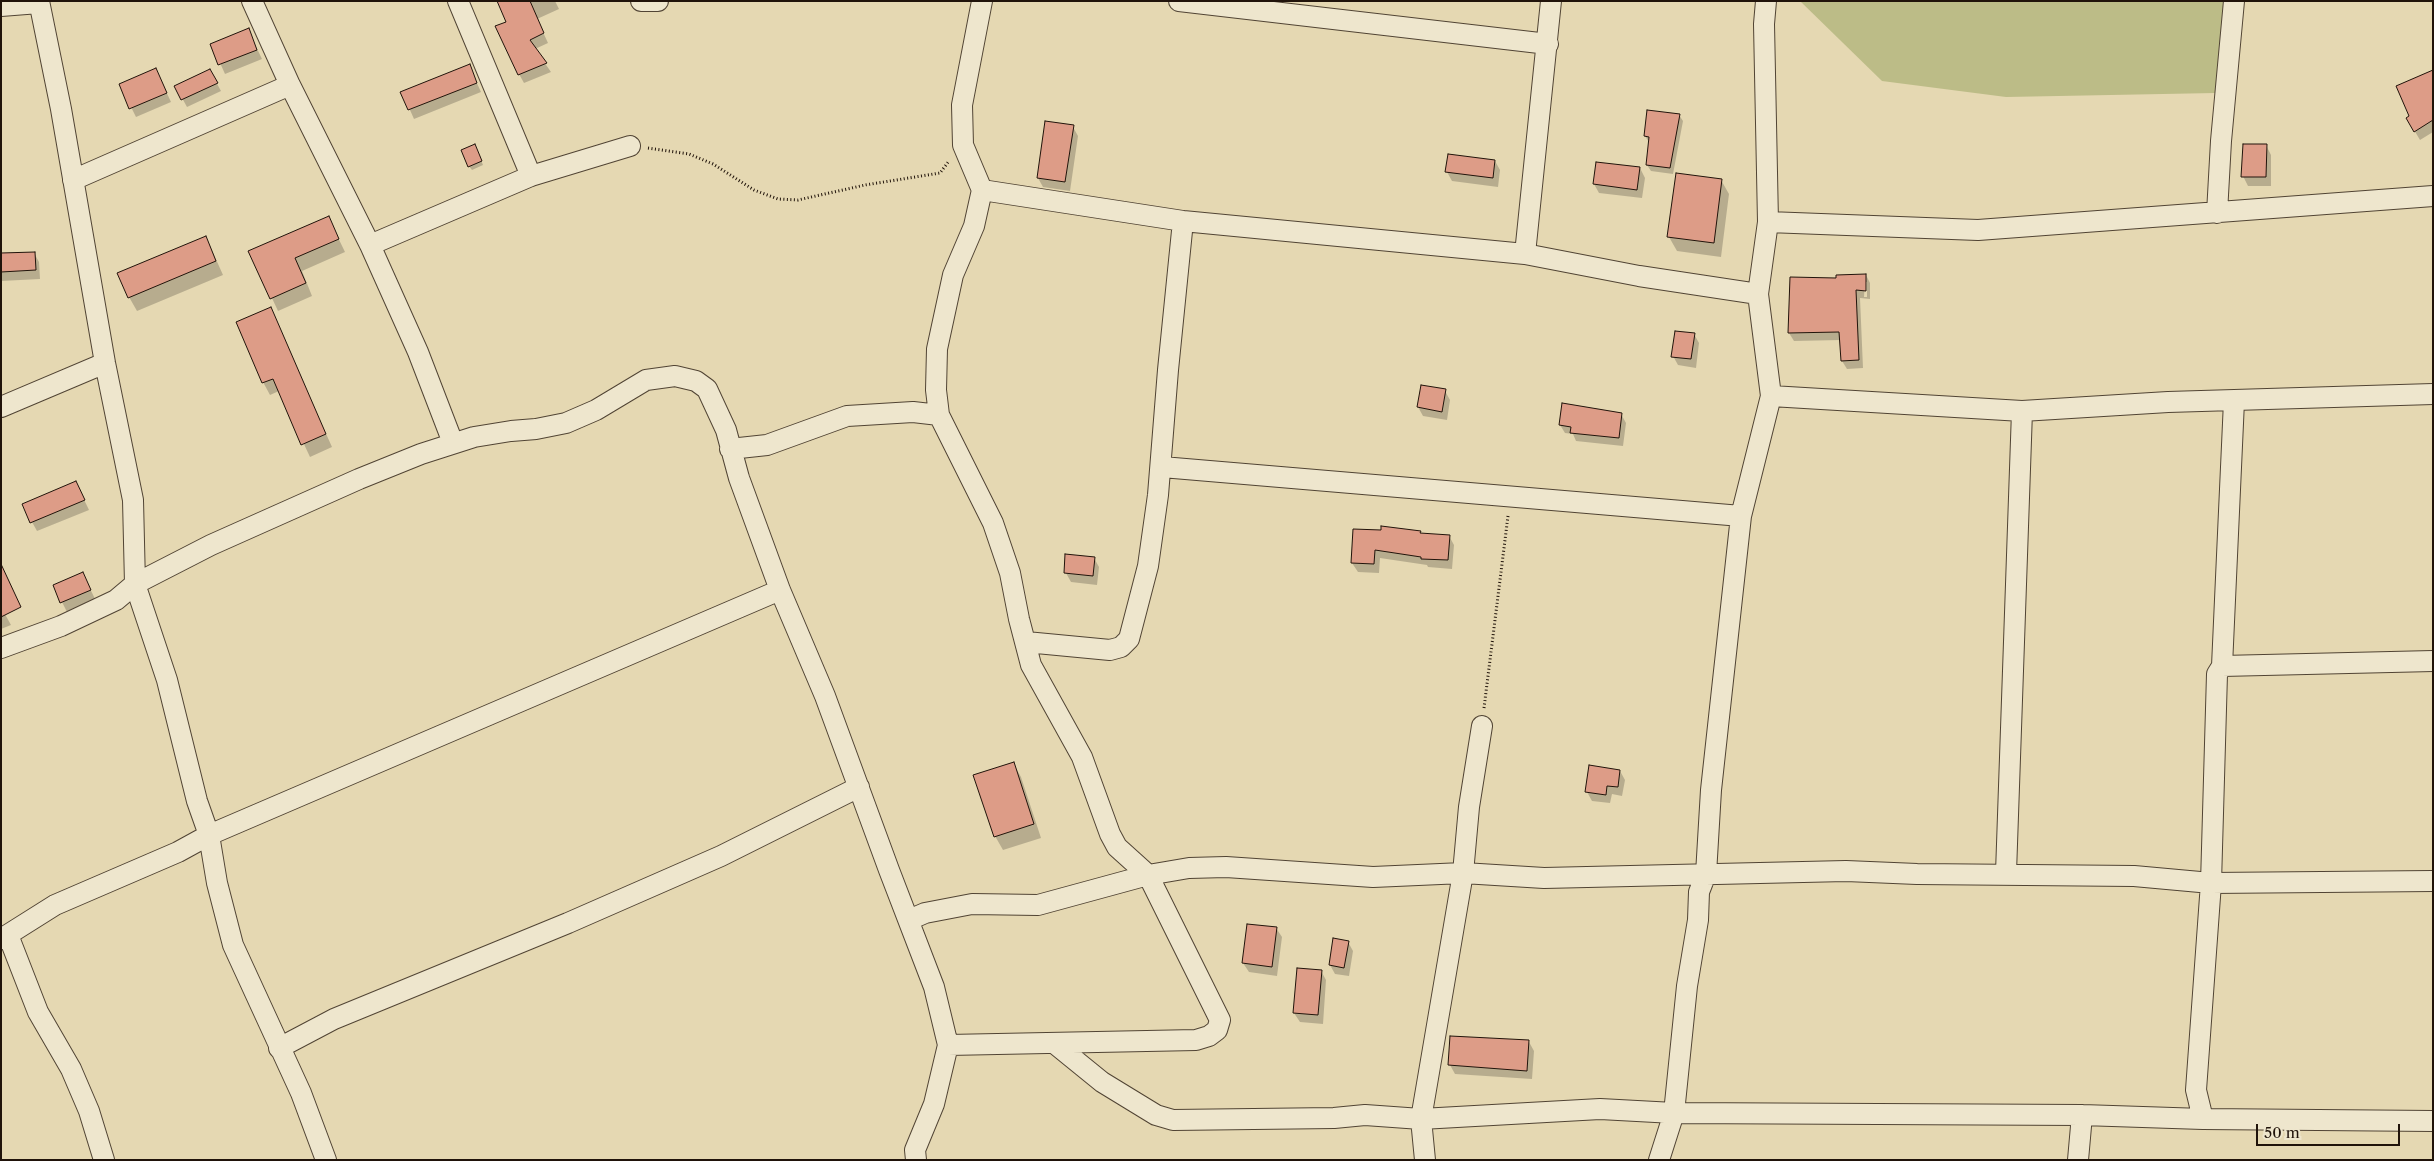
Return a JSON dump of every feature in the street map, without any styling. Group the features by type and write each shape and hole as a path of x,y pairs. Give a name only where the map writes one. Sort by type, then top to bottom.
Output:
{"street":[{"path":"252,1 290,85 370,246 418,352 453,443"},
{"path":"458,1 531,176"},
{"path":"641,1 658,1"},
{"path":"948,1046 1196,1040 1209,1036 1217,1030 1220,1020 1148,875 1117,847 1110,834 1082,757 1032,665 1018,619 1010,573 994,523 939,415 936,390 936,349 953,274 974,226 982,190 963,145 962,105 982,1"},
{"path":"1180,1 1548,44"},
{"path":"1525,254 1551,1"},
{"path":"1658,1160 1674,1113 1687,986 1698,920 1699,892 1706,874 1711,790 1740,516 1771,396 1758,294 1768,222 1764,24 1766,1"},
{"path":"2217,213 2221,141 2234,1"},
{"path":"1,6 39,2 61,109 105,364 133,500 135,584 167,680 196,801 209,835 217,883 233,945 301,1093 326,1160"},
{"path":"73,180 290,85"},
{"path":"370,246 531,176 630,146"},
{"path":"982,190 1183,221 1525,254 1639,276 1758,294"},
{"path":"1768,222 1978,230 2433,196"},
{"path":"1026,642 1110,650 1121,647 1129,639 1148,566 1162,467 1168,370 1183,221"},
{"path":"1,407 105,364"},
{"path":"1,648 69,623 116,600 135,584 211,546 359,479 453,443 474,437 566,423 596,410 646,380 676,376 696,381 707,389 726,430 730,449 780,590 812,664 934,987 948,1046 934,1104 916,1155 897,1160"},
{"path":"1771,396 2022,411 2433,394"},
{"path":"2203,1119 2196,1090 2212,884 2217,674 2222,666 2234,401"},
{"path":"2006,874 2022,411"},
{"path":"730,449 767,445 847,416 913,412 939,415"},
{"path":"1162,467 1300,477 1510,498 1740,516"},
{"path":"104,1160 89,1111 71,1069 38,1012 5,937 55,905 178,852 209,835 780,590"},
{"path":"2222,666 2433,661"},
{"path":"1425,1160 1421,1119 1463,873 1470,807 1482,726"},
{"path":"279,1048 334,1018 568,924 721,856 859,787"},
{"path":"909,920 925,913 972,904 1038,905 1148,875 1189,868 1226,867 1373,878 1463,873 1544,878 1846,871 1918,874 2134,876 2212,884 2433,881"},
{"path":"1054,1043 1102,1082 1156,1115 1173,1120 1334,1118 1365,1115 1421,1119 1600,1110 1674,1113 2082,1115 2203,1119 2433,1121"},
{"path":"2078,1160 2082,1115"}],"path":[{"path":"630,146 690,154 713,164 754,190 778,200 798,200 864,185 940,172 963,145"},
{"path":"1482,726 1510,498"}],"green space":[{"path":"1800,1 2226,1 2215,93 2006,97 1882,81"}],"building":[{"path":"497,1 530,1 544,33 530,40 547,63 518,75 495,26 506,22"},
{"path":"249,28 257,50 218,65 210,44"},
{"path":"470,64 477,83 408,110 400,92"},
{"path":"156,68 167,93 129,109 119,84"},
{"path":"210,69 218,83 181,100 174,86"},
{"path":"2433,70 2433,120 2414,132 2406,118 2409,116 2396,86"},
{"path":"1647,110 1680,114 1670,168 1646,165 1649,137 1644,136"},
{"path":"1045,121 1074,125 1065,182 1037,178"},
{"path":"475,144 482,161 468,167 461,150"},
{"path":"2243,144 2267,144 2266,177 2241,177"},
{"path":"1448,154 1495,160 1493,178 1445,172"},
{"path":"1596,162 1640,167 1637,190 1593,184"},
{"path":"1676,173 1722,179 1714,243 1667,237"},
{"path":"329,216 339,239 295,258 306,283 270,299 248,251"},
{"path":"206,236 216,261 128,298 117,273"},
{"path":"35,252 36,270 1,272 1,253"},
{"path":"1866,274 1866,291 1856,290 1859,360 1841,361 1839,332 1788,333 1790,277 1836,278 1836,275"},
{"path":"271,307 326,434 301,445 273,379 262,383 236,322"},
{"path":"1675,331 1695,333 1691,359 1671,357"},
{"path":"1421,385 1446,389 1442,412 1417,407"},
{"path":"1562,403 1622,413 1619,438 1570,433 1571,427 1559,425"},
{"path":"76,481 85,500 30,523 22,504"},
{"path":"1381,526 1421,531 1420,533 1450,535 1448,560 1421,559 1421,557 1375,550 1374,564 1351,563 1353,529 1381,530"},
{"path":"1065,554 1095,557 1093,576 1064,573"},
{"path":"1,564 21,607 1,617"},
{"path":"83,572 91,590 60,603 53,585"},
{"path":"1014,762 1034,824 994,837 973,775"},
{"path":"1589,765 1620,770 1618,787 1607,786 1606,795 1585,792"},
{"path":"1247,924 1277,927 1272,967 1242,963"},
{"path":"1333,938 1349,941 1344,968 1329,965"},
{"path":"1297,968 1322,970 1318,1015 1293,1013"},
{"path":"1450,1036 1529,1040 1527,1071 1448,1065"}]}
